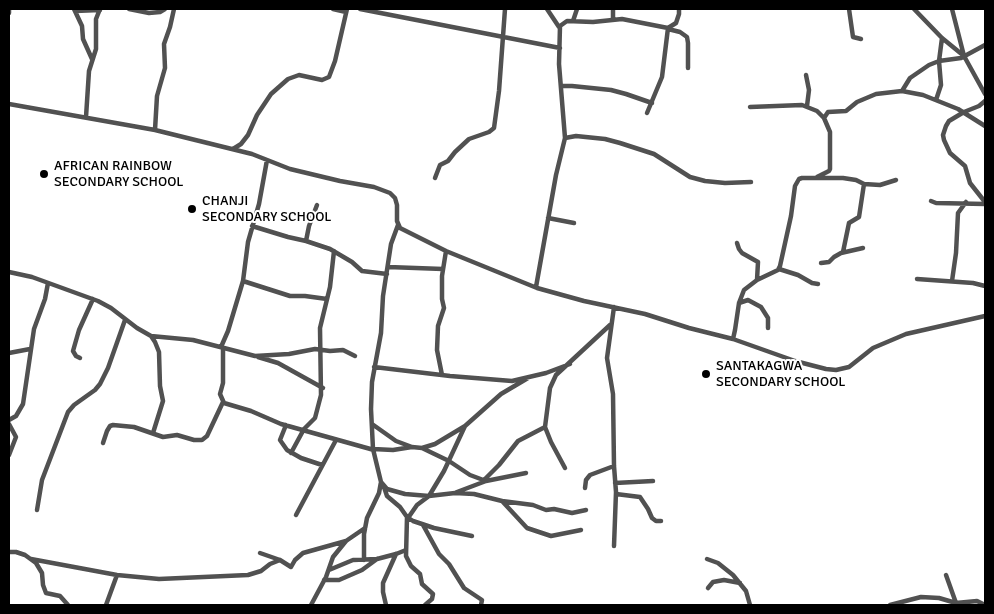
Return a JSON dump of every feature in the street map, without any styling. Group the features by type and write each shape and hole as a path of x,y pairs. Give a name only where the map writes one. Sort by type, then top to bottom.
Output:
{"street":[{"path":"86,117 89,71 92,60 96,43 96,19 100,9 74,10 82,26 83,39 92,60"},
{"path":"129,9 149,13 160,12 165,9"},
{"path":"155,130 157,96 166,65 164,44 174,9"},
{"path":"233,149 241,144 248,135 257,115 271,94 288,79 299,75 322,80 329,77 333,69 346,10 333,9"},
{"path":"360,9 384,11 460,29 560,48"},
{"path":"435,178 440,165 448,161 469,139 489,132 494,128 499,91 505,9"},
{"path":"536,287 565,138 559,27 547,9"},
{"path":"573,21 577,9"},
{"path":"613,9 613,19"},
{"path":"668,28 676,23 680,9"},
{"path":"849,9 853,38 861,39"},
{"path":"914,9 942,38 964,56"},
{"path":"952,9 964,56 985,94"},
{"path":"559,27 563,22 593,22 613,19 668,28 680,32 686,37 688,43 688,68"},
{"path":"647,114 662,77 668,28"},
{"path":"936,100 941,84 938,61 942,38"},
{"path":"902,91 910,78 929,65 938,61 964,56 985,45"},
{"path":"806,75 809,90 807,106"},
{"path":"561,86 610,90 652,103"},
{"path":"824,118 828,112 846,111 857,102 876,94 902,91 920,93 964,112 985,126"},
{"path":"985,101 979,106 954,117 946,126 944,140 950,153 965,166 970,183 985,203"},
{"path":"9,104 155,130 233,149 290,169 340,181 367,185 394,196 398,225 391,244 372,382 374,450 381,488 370,510 365,528 363,540 364,560"},
{"path":"750,107 797,104 817,111 824,118 830,132 830,169 816,178"},
{"path":"565,138 576,136 614,141 654,154 690,177 705,181 725,184 751,182"},
{"path":"103,443 108,427 113,425 134,427 163,437 177,435 194,440 202,440 207,436 223,402 220,394 223,383 222,347 243,281 248,242 259,204 267,160"},
{"path":"732,339 736,330 739,303 744,290 757,280 779,268 797,182 802,178 851,179 864,184 880,185 896,180"},
{"path":"843,252 848,223 860,217 864,184"},
{"path":"931,201 941,203 985,203"},
{"path":"952,281 956,253 958,213 966,202"},
{"path":"306,241 317,204"},
{"path":"548,218 574,223"},
{"path":"398,225 405,231 446,251 536,287 584,301 645,314 826,369 836,370 849,367 873,348 889,340 928,328 985,316"},
{"path":"252,226 282,236 306,241 334,252 352,262 362,271 387,274"},
{"path":"737,243 742,253 758,262 757,280"},
{"path":"821,264 829,262 843,252 863,248"},
{"path":"442,375 437,350 438,326 444,308 442,299 443,269 446,251"},
{"path":"291,453 304,429 315,418 322,388 320,328 327,299 334,252"},
{"path":"388,267 443,269"},
{"path":"779,268 818,284"},
{"path":"9,272 32,277 93,299 111,308 125,320 151,336 159,352 160,386 163,401 153,433"},
{"path":"916,279 952,281 985,286"},
{"path":"243,281 290,296 327,299"},
{"path":"9,420 16,416 23,404 34,329 45,299 48,283"},
{"path":"80,358 73,351 79,330 93,299"},
{"path":"739,303 748,300 761,307 766,313 768,328"},
{"path":"614,307 610,324 607,358 613,394 616,494 614,546"},
{"path":"37,510 42,480 68,412 100,384 108,368 125,320"},
{"path":"566,468 545,427 548,395 552,381 610,324"},
{"path":"151,336 185,339 255,356 278,363 322,388"},
{"path":"9,353 30,349"},
{"path":"255,356 289,354 310,349 330,352 343,350 355,356"},
{"path":"374,367 442,375 512,380 546,374 570,364"},
{"path":"422,448 435,444 465,426 502,394 529,378"},
{"path":"223,402 286,425 374,450 422,448 449,461 470,475 485,481"},
{"path":"9,424 16,437 9,455"},
{"path":"372,424 396,441 412,447"},
{"path":"286,425 280,440 291,453 322,465"},
{"path":"425,605 432,599 433,594 422,584 420,574 408,561 406,550 408,517 417,505 429,496 449,461 465,426"},
{"path":"485,481 518,441 545,427"},
{"path":"296,515 336,440"},
{"path":"585,488 586,480 590,475 614,466"},
{"path":"455,493 485,481 526,474"},
{"path":"615,483 653,481"},
{"path":"381,482 387,496 400,506 408,517 423,525 472,536"},
{"path":"384,487 395,492 429,496 455,493 474,494 502,501 533,505 546,510 572,513 586,510"},
{"path":"616,494 640,497 652,518 656,521 661,521"},
{"path":"502,501 532,531 556,536 581,530"},
{"path":"423,525 439,554 449,564 464,588 482,600 481,605"},
{"path":"311,605 329,570 333,557 346,541 365,528"},
{"path":"260,553 280,560 291,567 295,560 303,553 346,541"},
{"path":"329,570 352,560 376,559 406,550"},
{"path":"9,552 16,552 36,563 42,573 46,592 60,596 68,605"},
{"path":"386,605 382,592 383,583 396,554"},
{"path":"31,559 117,575 159,579 224,577 248,574 261,571 270,564 280,560"},
{"path":"324,580 339,580 362,570 376,559"},
{"path":"707,560 722,566 740,583 746,591 750,605"},
{"path":"106,605 117,575"},
{"path":"946,575 956,603"},
{"path":"708,588 713,582 724,580 740,583"},
{"path":"890,605 921,597 956,603 977,601 985,605"},
{"path":"910,599 910,605"}],"place":[{"name":"AFRICAN RAINBOW SECONDARY SCHOOL","path":"44,174"},
{"name":"CHANJI SECONDARY SCHOOL","path":"192,209"},
{"name":"SANTAKAGWA SECONDARY SCHOOL","path":"706,374"}]}
